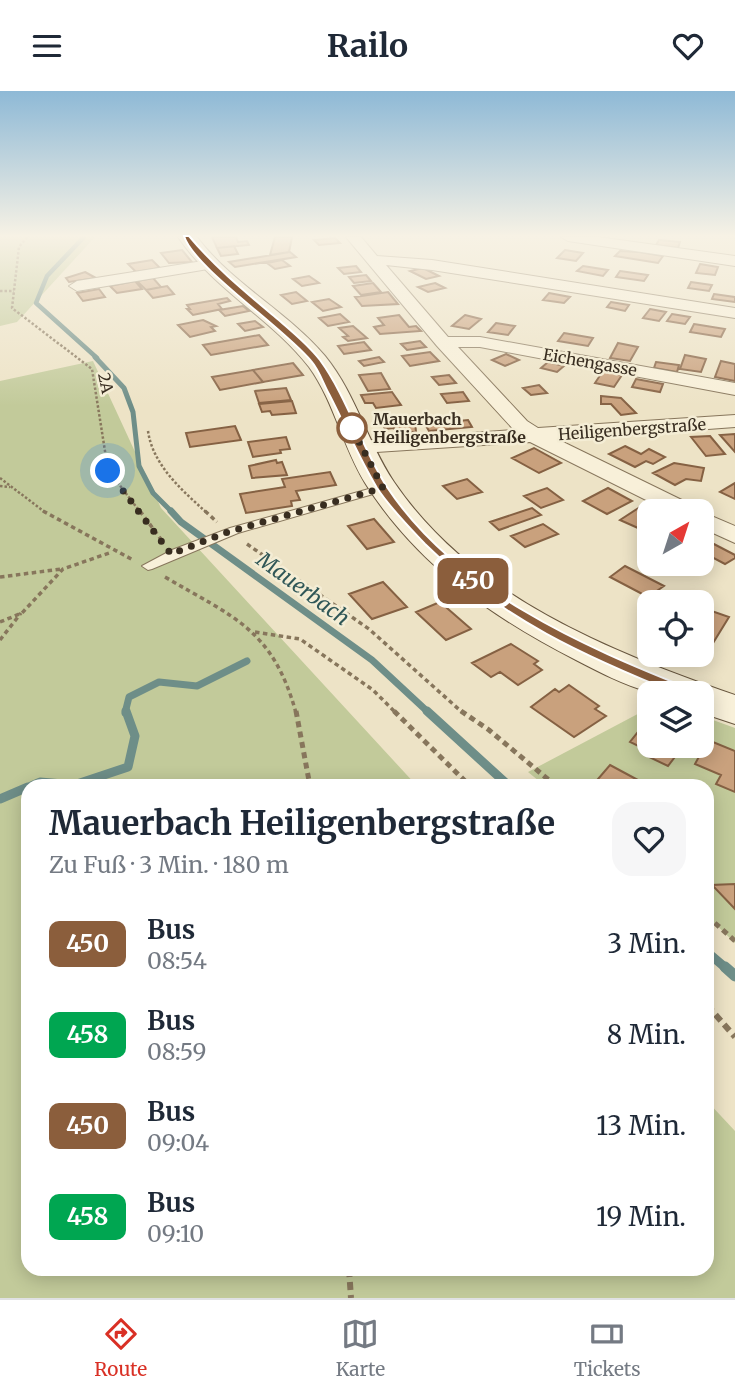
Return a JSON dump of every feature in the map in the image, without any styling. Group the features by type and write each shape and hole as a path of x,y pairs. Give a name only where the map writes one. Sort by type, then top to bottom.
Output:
{"main road":[{"path":"242,293 316,361 383,488 397,508 437,549 513,610 601,658 658,681"},
{"path":"714,703 735,711"}],"street":[{"path":"403,293 443,342 520,425 534,436 662,499"},
{"path":"611,293 735,313"},
{"name":"Eichengasse","path":"443,342 480,342 735,389"},
{"name":"Heiligenbergstraße","path":"361,447 735,421"},
{"path":"714,525 735,536"}],"lane":[{"path":"148,566 228,532 383,488"}],"path":[{"name":"2A","path":"14,293 12,308 92,369 108,471 171,554"},
{"path":"148,431 147,442 179,489 228,532 369,629 474,722 489,730 548,779"},
{"path":"0,478 48,515 112,552 148,566 227,611 254,632 282,672 304,746 309,779"},
{"path":"0,486 11,487"},
{"path":"0,577 63,569 112,552"},
{"path":"0,641 63,569"},
{"path":"0,622 22,613"},
{"path":"254,632 300,639 373,690 463,779"},
{"path":"714,922 735,941"},
{"path":"714,1013 735,1037"},
{"path":"349,1276 351,1298"}],"green space":[{"path":"0,293 43,293 17,322 0,326"},
{"path":"93,361 161,508 411,779 21,779 21,1276 714,1276 714,1108 735,1131 735,1298 0,1298 0,381"},
{"path":"637,714 637,758 714,758 714,720 735,728 735,943 714,923 714,779 536,779 528,772"}],"building":[{"path":"77,293 102,293 105,297 83,301"},
{"path":"149,293 174,294 153,298"},
{"path":"298,293 307,301 292,304 281,295"},
{"path":"389,293 398,304 362,306 355,297"},
{"path":"549,293 570,297 564,303 543,300"},
{"path":"714,294 735,297 735,302 712,299"},
{"path":"227,298 230,301 218,304 222,309 193,315 187,309 190,309 187,305"},
{"path":"329,299 341,307 323,311 312,302"},
{"path":"611,302 629,305 625,311 607,307"},
{"path":"243,306 249,311 225,316 219,310"},
{"path":"650,309 666,312 659,321 643,318"},
{"path":"340,314 349,322 328,326 319,318"},
{"path":"672,314 690,317 685,324 667,321"},
{"path":"399,315 409,327 416,326 421,331 380,334 374,327 384,325 378,318"},
{"path":"465,315 481,319 469,329 452,326"},
{"path":"203,320 216,326 211,327 215,331 190,337 178,325"},
{"path":"255,321 263,327 245,331 238,324"},
{"path":"496,323 515,326 508,335 488,332"},
{"path":"694,324 725,329 721,337 690,332"},
{"path":"353,326 367,338 348,341 343,337 348,336 339,328"},
{"path":"564,333 593,338 588,346 558,341"},
{"path":"259,335 268,345 211,355 203,345"},
{"path":"420,341 426,347 407,350 401,344"},
{"path":"364,342 371,350 344,354 338,346"},
{"path":"618,343 638,347 630,361 610,358"},
{"path":"430,352 439,361 410,366 402,356"},
{"path":"506,354 519,360 505,366 492,360"},
{"path":"685,355 706,359 701,372 680,369"},
{"path":"379,357 384,362 364,366 359,361"},
{"path":"721,361 735,364 735,381 715,377"},
{"path":"548,362 564,366 557,372 541,368"},
{"path":"656,362 679,365 677,372 654,368"},
{"path":"293,363 303,375 263,382 253,370"},
{"path":"253,370 263,382 220,390 212,377"},
{"path":"603,371 622,375 614,387 595,383"},
{"path":"381,373 390,389 368,391 359,375"},
{"path":"449,375 456,383 439,385 432,377"},
{"path":"636,379 663,384 660,392 632,387"},
{"path":"539,385 547,393 531,395 523,388"},
{"path":"286,388 291,400 259,403 255,391"},
{"path":"392,392 401,405 376,408 373,403 365,403 361,395"},
{"path":"463,392 469,401 447,403 441,394"},
{"path":"601,396 621,398 636,413 621,415 611,404 601,404"},
{"path":"292,401 296,413 272,415 270,411 262,412 259,404"},
{"path":"401,417 415,421 416,432 385,429 380,419"},
{"path":"468,420 472,427 429,431 425,424"},
{"path":"235,426 241,440 190,447 186,433"},
{"path":"735,434 735,452 720,435"},
{"path":"710,436 725,454 706,456 691,437"},
{"path":"286,437 290,449 253,457 248,442"},
{"path":"625,446 641,454 649,449 665,457 653,464 646,461 635,467 609,454"},
{"path":"534,448 561,463 539,473 512,458"},
{"path":"276,460 277,463 282,462 287,475 252,478 249,466"},
{"path":"674,463 704,468 701,481 686,479 675,485 653,473"},
{"path":"330,472 336,485 296,491 300,500 291,501 292,506 246,513 240,494 285,487 282,479"},
{"path":"467,479 482,492 457,499 443,486"},
{"path":"735,483 735,499 720,492"},
{"path":"547,488 563,500 541,508 524,496"},
{"path":"608,488 632,501 607,514 583,501"},
{"path":"532,508 541,515 499,530 490,522"},
{"path":"637,509 637,528 620,520"},
{"path":"374,519 394,542 367,549 348,526"},
{"path":"543,524 558,534 525,547 511,536"},
{"path":"714,544 735,555 735,558 725,564 714,558"},
{"path":"625,566 637,572 637,576 644,576 664,586 658,590 637,591 610,577"},
{"path":"383,582 407,607 372,619 349,594"},
{"path":"440,602 471,629 446,640 416,612"},
{"path":"714,612 729,617 714,641"},
{"path":"511,644 538,661 534,664 542,670 518,685 500,672 491,677 472,663"},
{"path":"569,685 599,706 595,709 606,716 574,737 531,707 555,689 559,692"},
{"path":"637,733 637,745 630,742"},
{"path":"714,742 735,751 735,792 716,784 721,775 695,764 698,758 714,758"},
{"path":"651,758 674,758 668,766"},
{"path":"610,765 636,779 598,779"},
{"path":"735,884 735,909 714,887 714,885"}],"waterway":[{"name":"Mauerbach","path":"40,293 36,303 97,358"},
{"name":"Mauerbach","path":"95,357 124,388 133,412 139,466 153,493 171,511"},
{"name":"Mauerbach","path":"171,511 181,522 372,660 429,713"},
{"path":"125,713 129,697 159,682 197,686 247,661"},
{"path":"92,779 128,767 135,736 126,711"},
{"name":"Mauerbach","path":"427,711 501,779"},
{"path":"0,799 21,790"},
{"name":"Mauerbach","path":"714,958 727,969"},
{"name":"Mauerbach","path":"725,967 735,976"}],"bus line":[{"name":"450","path":"242,293 316,361 331,384 383,488 429,543 485,590 540,627 601,658 657,681"}],"place":[{"name":"Mauerbach Heiligenbergstraße","path":"352,428"}],"route":[{"path":"108,471 171,554 228,532 383,488 352,428"}]}
